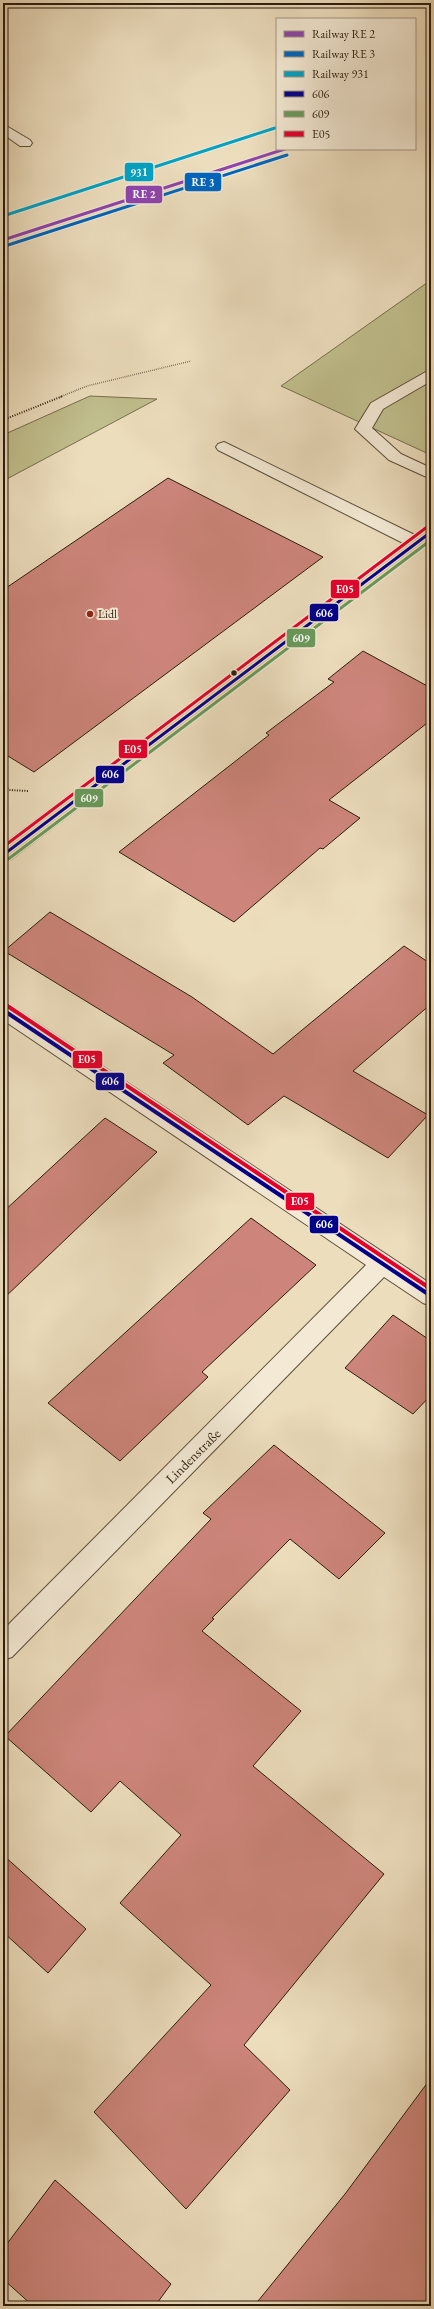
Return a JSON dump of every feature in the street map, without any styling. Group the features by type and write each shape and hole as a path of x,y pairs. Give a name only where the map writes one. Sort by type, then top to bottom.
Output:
{"main road":[{"path":"3,855 424,537"}],"street":[{"path":"3,128 25,143"},
{"path":"431,374 377,406 363,429 395,457 431,474"},
{"path":"224,447 424,537"},
{"path":"3,1010 431,1296"},
{"name":"Lindenstraße","path":"3,1648 382,1264"}],"path":[{"path":"3,420 87,386 191,361"}],"shaded area":[{"path":"431,280 431,455 281,386"},
{"path":"90,396 157,399 3,481 3,435"}],"building":[{"path":"168,478 323,557 34,772 3,753 3,590"},
{"path":"363,651 431,688 431,720 329,800 360,818 323,849 320,848 234,922 119,852 269,735 266,733 334,682 328,679"},
{"path":"50,912 192,997 273,1054 404,946 431,964 431,1004 353,1071 428,1115 388,1158 284,1096 248,1125 163,1063 174,1055 4,951"},
{"path":"105,1118 157,1152 3,1299 3,1212"},
{"path":"251,1218 316,1265 202,1372 208,1377 120,1461 48,1403"},
{"path":"393,1315 431,1341 431,1395 413,1414 345,1368"},
{"path":"274,1445 385,1533 339,1579 290,1539 212,1618 214,1619 202,1631 301,1711 253,1766 384,1874 244,2045 290,2090 186,2209 94,2112 211,1985 120,1903 181,1835 120,1781 91,1812 5,1736 211,1519 203,1513"},
{"path":"3,1855 86,1929 48,1973 3,1932"},
{"path":"431,2078 431,2306 254,2306 345,2194"},
{"path":"55,2180 171,2284 155,2306 33,2306 3,2279 3,2249"}],"transit line":[{"path":"3,240 282,150"},
{"path":"5,246 287,155"},
{"name":"E05","path":"3,847 427,527"},
{"name":"606","path":"3,855 431,532"},
{"name":"609","path":"7,860 431,540"},
{"name":"E05","path":"6,1005 431,1289"},
{"name":"606","path":"3,1010 431,1296"}],"rail line":[{"name":"931","path":"3,216 275,128"}],"place":[{"name":"Lidl","path":"90,614"}]}
